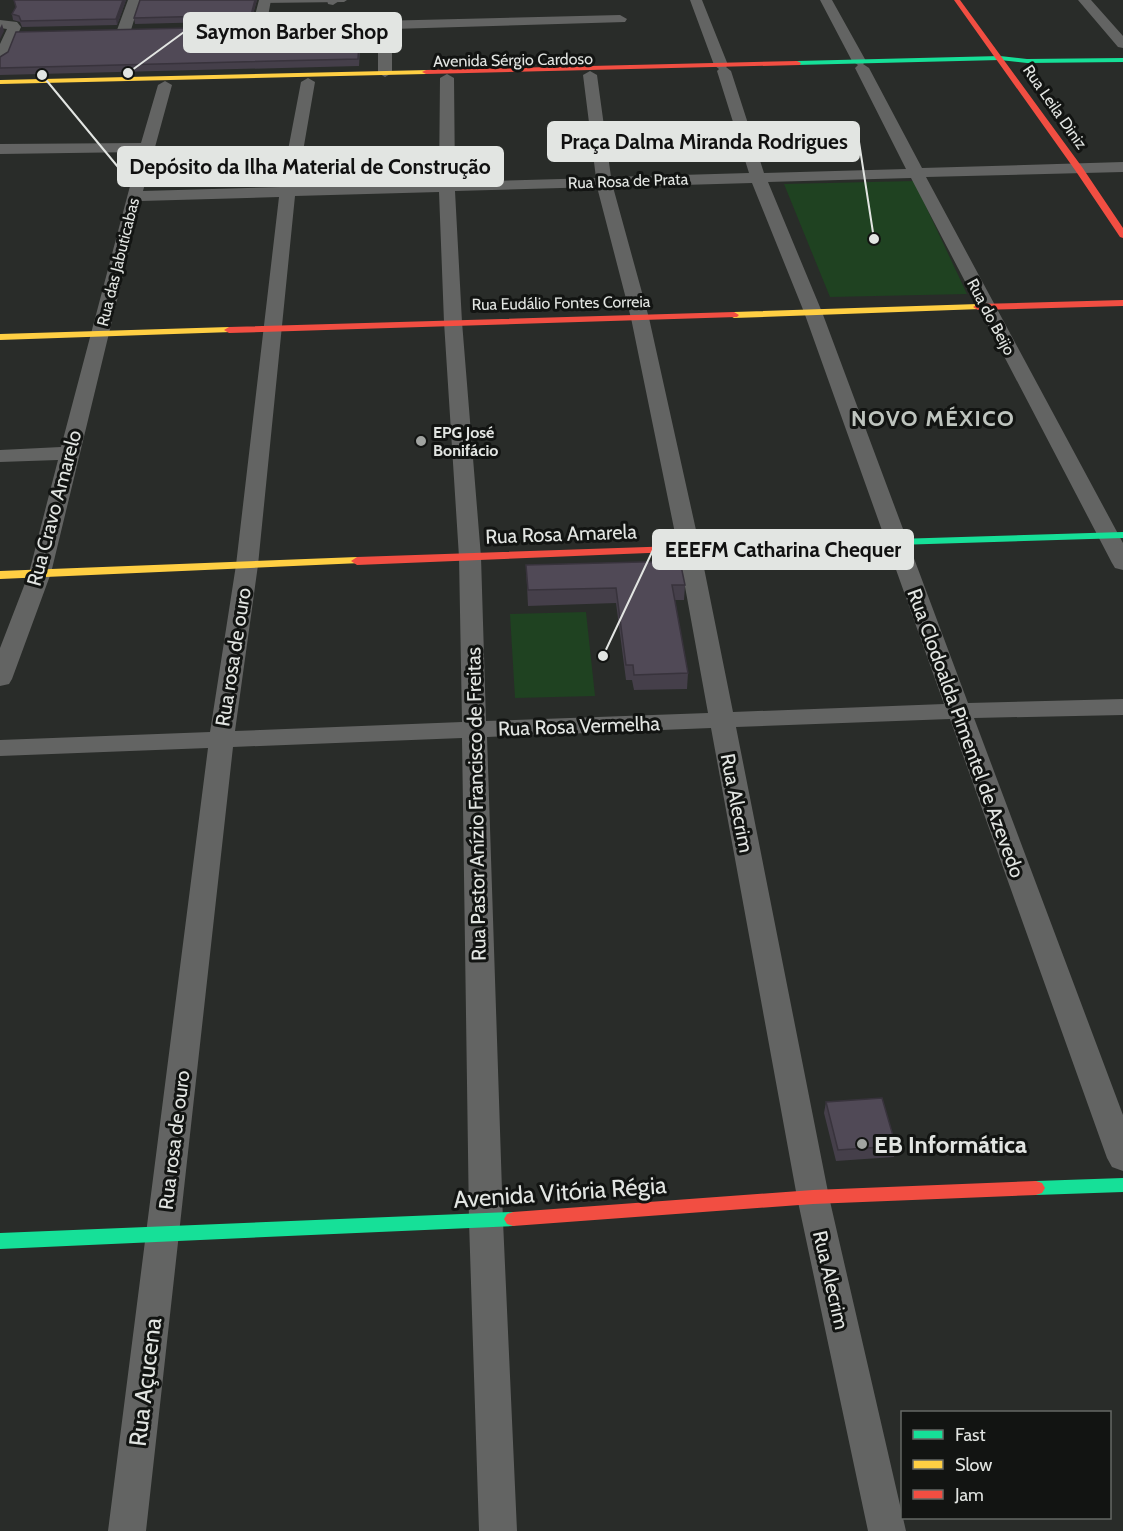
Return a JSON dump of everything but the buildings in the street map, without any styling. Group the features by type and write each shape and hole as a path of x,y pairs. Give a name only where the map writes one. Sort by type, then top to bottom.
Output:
{"street":[{"path":"124,30 134,0"},
{"name":"Rua Clodoalda Pimentel de Azevedo","path":"696,0 723,68 758,178 813,312 1123,1158"},
{"name":"Rua do Beijo","path":"826,0 986,308 1116,536 1123,563"},
{"name":"Rua Leila Diniz","path":"957,0 1047,127 1079,168 1123,235"},
{"path":"1084,0 1123,44"},
{"path":"259,27 264,1"},
{"path":"327,26 571,15 620,19"},
{"path":"0,24 14,26 17,33 0,59"},
{"path":"385,25 385,76"},
{"name":"Avenida Sérgio Cardoso","path":"0,89 52,85 385,76 1123,60"},
{"name":"Rua Alecrim","path":"590,72 604,182 640,318 689,548 813,1197 887,1531"},
{"name":"Rua Pastor Anízio Francisco de Freitas","path":"447,75 447,186 453,322 470,557 486,1221 498,1531"},
{"name":"Rua rosa de ouro","path":"163,1234 221,741 247,565 288,190 308,78"},
{"name":"Avenida Sérgio Cardoso","path":"0,82 52,85"},
{"name":"Rua das Jabuticabas","path":"100,334 134,196 166,82"},
{"path":"0,149 148,147"},
{"name":"Rua Rosa de Prata","path":"134,196 1123,167"},
{"name":"Rua Eudálio Fontes Correia","path":"0,337 1123,303"},
{"name":"Rua Cravo Amarelo","path":"0,679 40,573 68,453 100,334"},
{"path":"0,456 68,453"},
{"name":"Rua Rosa Amarela","path":"0,575 689,548 1116,536"},
{"name":"Rua Rosa Vermelha","path":"0,748 958,711 1123,707"},
{"name":"Avenida Vitória Régia","path":"0,1241 486,1221 813,1197 1123,1185"},
{"name":"Rua Açucena","path":"127,1531 163,1234"}],"lane":[{"path":"264,1 344,0"}],"green space":[{"path":"914,181 967,294 830,297 784,184"},
{"path":"586,612 595,696 515,698 510,614"}],"traffic: fast":[{"path":"797,63 1000,58 1027,61 1123,60"},
{"path":"767,546 1123,535"},
{"path":"1036,1188 1123,1185"},
{"path":"0,1241 513,1219"}],"traffic: slow":[{"path":"0,82 426,72"},
{"path":"734,315 978,307"},
{"path":"0,337 229,330"},
{"path":"0,575 357,561"}],"traffic: jam":[{"path":"957,0 1079,169 1123,235"},
{"path":"426,72 797,63"},
{"path":"978,307 1123,303"},
{"path":"229,330 734,315"},
{"path":"357,561 767,546"},
{"path":"513,1219 813,1197 1036,1188"}],"place":[{"name":"Saymon Barber Shop","path":"128,73"},
{"name":"Depósito da Ilha Material de Construção","path":"42,75"},
{"name":"Praça Dalma Miranda Rodrigues","path":"874,239"},
{"name":"EPG José Bonifácio","path":"421,441"},
{"name":"EEEFM Catharina Chequer","path":"603,656"},
{"name":"EB Informática","path":"862,1144"}],"district":[{"name":"NOVO MÉXICO","path":"933,418"}]}
